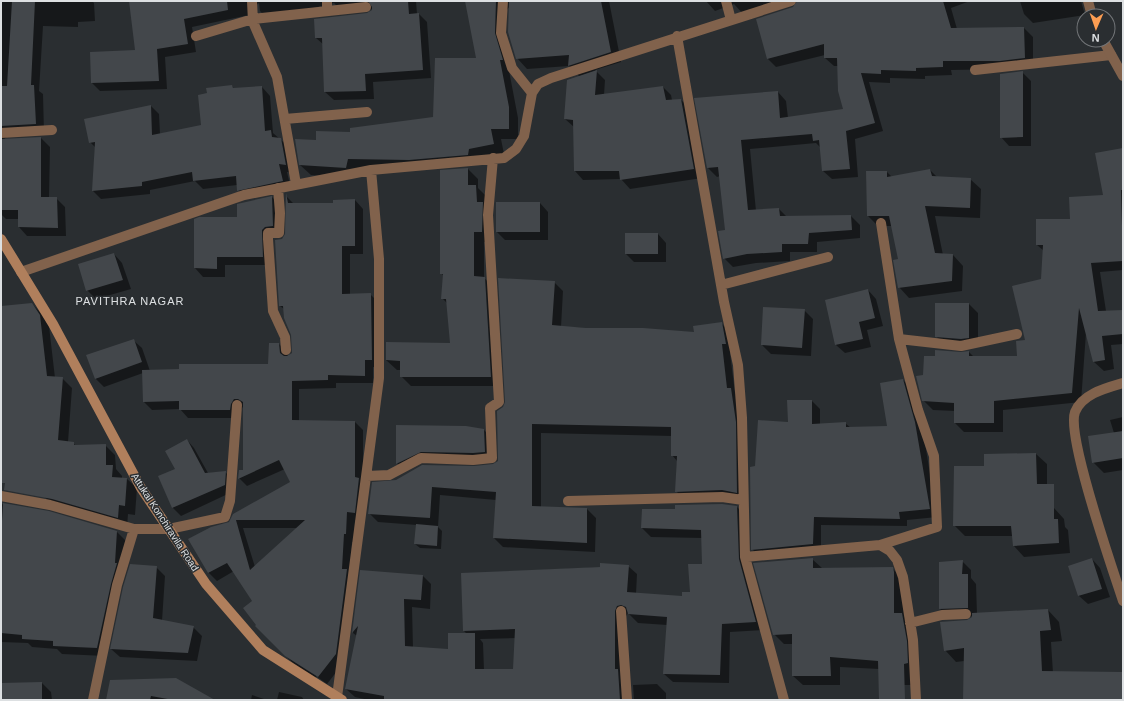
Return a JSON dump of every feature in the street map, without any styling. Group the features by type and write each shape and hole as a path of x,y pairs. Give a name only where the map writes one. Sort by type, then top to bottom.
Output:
{"main road":[{"name":"Attukal Konchiravila Road","path":"1,239 53,324 140,488 206,584 264,650 339,698"}],"street":[{"path":"252,1 253,19 277,77 296,184"},
{"path":"503,1 501,33 512,68 532,93"},
{"path":"726,1 732,20"},
{"path":"21,272 244,195 371,170 504,158 516,149 524,136 532,93 538,84 551,78 677,36 791,1"},
{"path":"196,36 253,19 327,6 366,7"},
{"path":"677,36 721,285 738,365 742,418 745,557 784,700"},
{"path":"1107,48 1123,76"},
{"path":"974,70 1111,55"},
{"path":"285,120 367,112"},
{"path":"1,133 52,130"},
{"path":"367,476 389,475 421,458 472,460 492,458 490,408 499,402 488,215 493,158"},
{"path":"339,698 379,378 379,259 371,170"},
{"path":"278,188 280,213 279,233 268,233 268,239 273,311 284,337 286,350"},
{"path":"745,557 880,544 937,527 934,456 918,410 899,339 881,223"},
{"path":"721,285 828,257"},
{"path":"899,339 961,346 1017,334"},
{"path":"1123,383 1087,396 1075,412 1074,426 1076,443 1094,508 1123,601"},
{"path":"1,496 50,505 134,529 169,529 225,517 230,501 237,405"},
{"path":"568,501 722,497 744,500"},
{"path":"94,700 117,585 134,529"},
{"path":"880,544 890,551 897,560 903,577 910,623 916,700"},
{"path":"621,611 627,700"},
{"path":"910,623 942,615 966,614"}],"building":[{"path":"12,1 35,1 31,85 34,85 36,124 1,126 1,86 7,86"},
{"path":"129,1 227,1 228,10 184,19 188,44 157,49 159,81 91,83 90,52 135,50"},
{"path":"368,1 408,1 409,14 419,13 423,70 365,74 366,91 324,92 322,38 315,38 314,19 367,13 372,10 372,7"},
{"path":"465,1 496,1 495,33 503,60 500,60 509,107 509,129 491,129 494,144 469,149 468,155 409,160 348,159 346,168 299,165 295,139 316,140 316,131 350,132 350,128 433,117 435,58 476,58"},
{"path":"509,1 601,1 611,52 568,66 569,55 516,59 508,32"},
{"path":"797,1 943,1 951,28 1024,27 1025,58 1000,61 943,61 943,67 916,68 916,71 881,70 881,74 861,73 875,123 846,131 850,169 822,171 819,140 813,141 812,134 741,140 748,210 779,208 780,216 851,215 852,230 809,233 808,244 782,244 782,252 747,254 723,259 718,231 725,230 718,167 707,168 694,98 778,91 780,118 843,109 838,91 837,58 824,58 824,44 767,59 756,19 793,7"},
{"path":"597,70 595,95 663,86 666,100 681,99 694,169 620,180 619,171 574,171 573,120 564,119 567,80"},
{"path":"1023,71 1023,137 1000,138 1000,74"},
{"path":"232,85 233,88 262,86 265,131 271,130 272,137 281,138 286,165 279,164 283,181 237,191 236,176 193,181 192,172 142,182 142,186 92,191 95,142 89,143 84,119 151,105 152,135 201,125 198,95 207,93 206,88"},
{"path":"41,137 41,197 57,197 58,228 18,227 18,210 1,210 1,139"},
{"path":"1123,148 1123,190 1121,190 1123,261 1091,263 1098,311 1123,310 1123,334 1102,336 1105,360 1093,362 1079,308 1072,393 994,401 994,423 954,423 954,403 922,401 916,376 923,375 924,356 935,356 935,350 961,352 969,351 969,356 1017,356 1016,341 1025,340 1012,286 1041,279 1043,245 1036,245 1036,219 1070,219 1069,197 1103,195 1095,153"},
{"path":"468,168 468,185 476,185 477,202 483,202 482,232 474,232 474,276 485,277 491,377 400,377 400,361 386,360 386,342 450,343 446,299 441,299 443,274 440,274 440,170"},
{"path":"930,169 932,176 971,178 970,208 925,206 935,253 953,254 952,281 898,288 893,260 898,259 889,216 867,216 866,171 887,171 887,177"},
{"path":"286,193 288,203 333,203 333,200 355,199 355,246 342,246 342,294 371,293 372,360 365,360 365,376 328,375 328,380 292,381 292,420 355,421 355,477 359,478 355,513 347,512 346,534 344,534 342,569 347,569 336,654 318,677 285,656 255,626 256,625 243,608 252,601 227,563 208,573 188,539 211,527 229,522 233,514 290,482 279,460 238,479 239,470 243,470 243,402 238,399 234,399 230,410 179,410 179,401 143,402 142,370 179,369 179,364 268,364 269,343 279,343 280,353 284,356 292,353 291,335 284,318 283,306 279,306 275,240 282,239 285,234","holes":["236,520 305,520 250,570"]},
{"path":"272,196 273,226 265,227 262,230 263,257 217,257 217,269 194,268 194,219 199,217 237,217 237,204"},
{"path":"496,202 540,202 540,232 496,232"},
{"path":"625,233 658,233 658,254 625,254"},
{"path":"114,253 123,280 86,291 78,264"},
{"path":"498,278 555,281 552,325 586,328 643,328 694,332 693,326 722,322 726,344 722,344 727,388 731,388 736,422 737,493 722,490 675,492 677,456 671,456 671,427 532,424 532,506 587,508 587,543 493,538 496,492 432,487 430,518 368,514 372,482 396,480 422,465 474,466 493,464 498,461 497,411 503,407 505,402"},
{"path":"868,289 875,318 859,322 863,339 835,345 825,300"},
{"path":"32,303 40,315 47,376 63,377 58,440 74,442 74,445 106,444 106,465 113,465 112,477 127,478 125,506 119,505 118,518 52,499 4,490 5,483 1,483 1,306"},
{"path":"935,303 969,303 969,338 961,339 935,337"},
{"path":"763,307 805,309 802,348 761,345"},
{"path":"134,339 142,362 95,379 86,355"},
{"path":"903,379 915,422 930,509 899,512 900,519 814,517 813,544 751,550 750,467 755,466 758,420 788,422 787,400 812,400 812,424 846,422 846,427 887,426 880,383"},
{"path":"396,425 466,426 484,429 485,452 421,452 396,464"},
{"path":"1123,431 1123,458 1092,463 1088,436"},
{"path":"187,439 205,473 226,471 225,485 172,508 158,476 175,469 165,451"},
{"path":"1036,453 1037,484 1054,484 1054,519 1058,519 1059,543 1013,546 1011,526 953,526 954,466 984,466 984,454"},
{"path":"3,503 49,511 117,531 115,563 117,563 97,648 53,646 53,641 22,639 22,635 1,633 1,539"},
{"path":"722,504 737,506 739,559 756,622 722,624 720,675 663,674 667,617 628,614 626,607 621,605 617,606 615,611 615,669 618,669 620,700 384,700 384,696 345,689 358,626 352,633 360,570 423,575 421,600 404,599 405,646 448,649 448,633 475,633 475,669 513,669 515,629 463,631 461,573 600,567 600,563 629,565 627,592 682,596 682,592 690,592 688,564 702,564 701,530 641,528 642,509 675,509 675,505"},
{"path":"416,524 438,526 437,546 414,544"},
{"path":"813,558 813,568 893,567 894,613 902,613 907,641 908,663 904,664 905,700 879,700 878,661 830,657 831,676 792,676 792,634 773,635 753,563"},
{"path":"1092,558 1102,589 1078,596 1068,566"},
{"path":"963,560 962,574 968,574 968,608 939,609 939,562"},
{"path":"130,564 157,566 153,618 194,626 188,653 110,649 123,587"},
{"path":"1048,609 1051,630 1040,631 1042,671 1123,672 1123,700 963,700 964,648 944,651 940,622 967,620 972,617 972,613"},
{"path":"176,678 215,700 173,700 151,696 150,700 106,700 110,680"},
{"path":"42,682 42,700 1,700 1,683"}],"district":[{"name":"PAVITHRA NAGAR","path":"130,301"}]}
